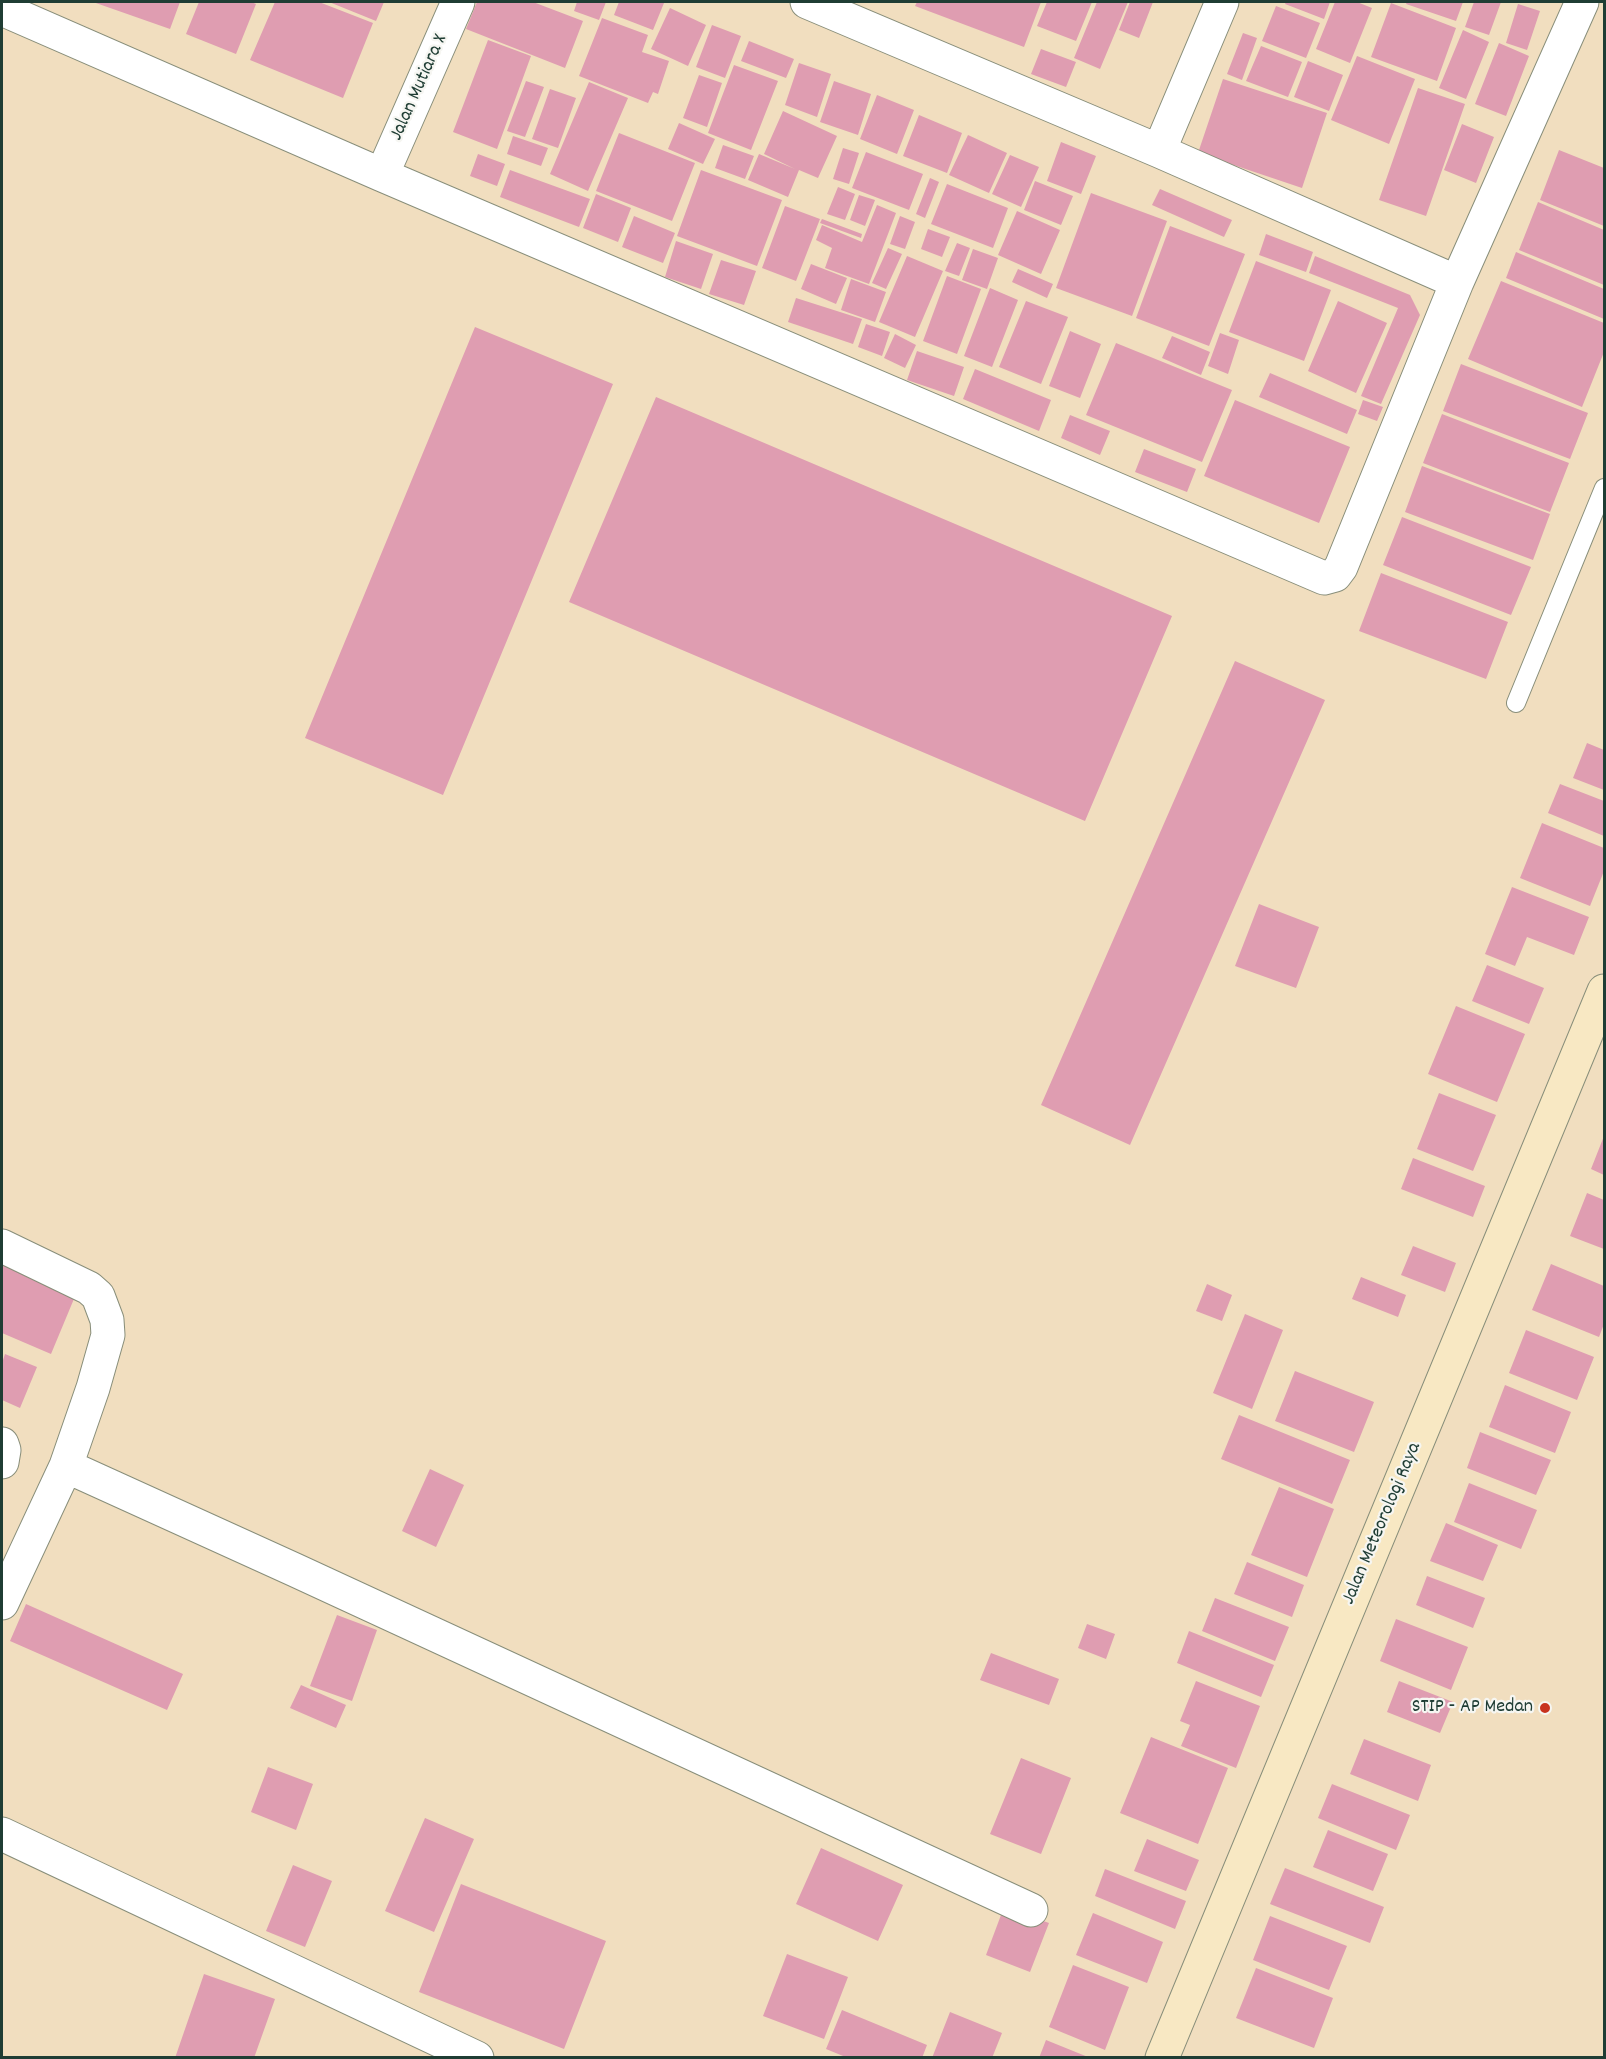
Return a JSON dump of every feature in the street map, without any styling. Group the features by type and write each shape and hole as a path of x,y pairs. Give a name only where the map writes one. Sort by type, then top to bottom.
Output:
{"street":[{"name":"Jalan Mutiara X","path":"382,175 458,2"},
{"path":"807,2 866,13 1159,151 1457,282"},
{"path":"1159,151 1222,2"},
{"path":"3,8 382,175 1324,578 1335,575 1341,567 1457,282 1582,2"},
{"name":"Jalan Meteorologi Raya","path":"1162,2058 1605,991"},
{"path":"2,1246 89,1288 98,1296 104,1308 108,1335 93,1388 66,1466 2,1603"},
{"path":"2,1444 4,1450 2,1462"},
{"path":"66,1466 1031,1910"},
{"path":"2,1834 477,2058"}],"lane":[{"path":"1516,703 1605,488"}],"building":[{"path":"93,2 180,2 170,29"},
{"path":"199,2 251,2 256,4 236,54 186,34"},
{"path":"275,2 319,2 373,23 343,98 250,60"},
{"path":"329,2 384,2 376,21"},
{"path":"477,2 533,2 583,21 565,68 466,29"},
{"path":"577,2 606,2 599,20 574,11"},
{"path":"619,2 664,3 653,30 614,15"},
{"path":"917,2 1041,2 1024,47 915,6"},
{"path":"1047,2 1092,2 1076,41 1037,26"},
{"path":"1097,2 1128,2 1100,69 1074,58"},
{"path":"1130,2 1153,2 1139,38 1119,30"},
{"path":"1286,2 1330,2 1324,19 1285,4"},
{"path":"1335,2 1357,2 1372,8 1350,63 1316,49"},
{"path":"1407,2 1463,2 1456,21 1406,4"},
{"path":"1474,2 1501,2 1489,35 1465,27"},
{"path":"1391,3 1456,28 1437,81 1371,57"},
{"path":"1518,4 1540,11 1527,50 1506,43"},
{"path":"1276,6 1320,23 1306,58 1262,41"},
{"path":"670,8 706,25 688,66 651,49"},
{"path":"602,18 648,35 642,52 669,61 658,94 653,92 648,103 579,76"},
{"path":"712,25 741,36 725,78 696,67"},
{"path":"1463,30 1489,42 1466,99 1439,88"},
{"path":"1243,33 1257,38 1242,80 1227,74"},
{"path":"488,40 531,56 497,149 453,132"},
{"path":"749,41 794,59 786,78 741,61"},
{"path":"1499,43 1529,56 1506,116 1475,104"},
{"path":"1261,46 1302,62 1288,97 1246,81"},
{"path":"1041,49 1076,62 1066,87 1031,74"},
{"path":"1357,56 1415,79 1389,144 1331,120"},
{"path":"1308,61 1343,75 1329,111 1294,97"},
{"path":"799,63 831,74 817,117 785,105"},
{"path":"734,65 778,81 751,150 708,133"},
{"path":"699,75 722,83 707,127 683,118"},
{"path":"1223,79 1327,113 1302,188 1198,153"},
{"path":"526,81 544,87 525,137 507,131"},
{"path":"834,81 871,94 858,135 820,122"},
{"path":"589,82 628,98 588,191 550,174"},
{"path":"1418,88 1465,104 1426,216 1379,200"},
{"path":"550,89 576,98 558,148 532,139"},
{"path":"877,95 914,110 897,154 860,139"},
{"path":"783,111 837,136 818,178 799,170 788,197 748,180 759,154 795,169 764,154"},
{"path":"919,115 962,133 947,173 903,156"},
{"path":"679,123 715,139 703,164 668,149"},
{"path":"1462,124 1494,137 1476,183 1444,170"},
{"path":"619,133 695,163 672,221 596,191"},
{"path":"968,135 1007,153 989,193 949,175"},
{"path":"513,136 548,148 541,166 507,154"},
{"path":"1061,142 1096,156 1081,194 1047,181"},
{"path":"723,145 754,156 745,179 715,168"},
{"path":"843,148 859,153 849,184 833,179"},
{"path":"1559,150 1604,168 1604,226 1540,200"},
{"path":"866,152 923,174 909,210 852,188"},
{"path":"478,154 505,164 497,186 470,176"},
{"path":"1010,155 1039,167 1021,207 992,194"},
{"path":"510,170 590,199 579,227 500,197"},
{"path":"701,170 782,200 757,266 677,236"},
{"path":"930,178 939,182 925,218 916,214"},
{"path":"1035,181 1073,196 1061,225 1024,210"},
{"path":"947,184 1008,208 993,248 931,224"},
{"path":"838,187 855,194 845,220 827,214"},
{"path":"1160,189 1232,220 1224,237 1152,205"},
{"path":"1091,193 1167,221 1132,316 1056,288"},
{"path":"596,194 631,208 618,242 583,228"},
{"path":"859,195 875,200 865,226 850,220"},
{"path":"1538,202 1604,230 1604,285 1519,250"},
{"path":"877,205 896,213 869,284 825,268 832,248 816,240 822,225 862,242"},
{"path":"785,206 820,219 796,281 762,268"},
{"path":"1017,211 1060,230 1041,274 998,255"},
{"path":"634,216 675,233 663,263 622,247"},
{"path":"900,216 915,222 905,249 890,244"},
{"path":"822,219 862,234 861,238 820,223"},
{"path":"1170,226 1245,254 1209,346 1136,318"},
{"path":"928,229 950,237 942,257 921,249"},
{"path":"1266,234 1313,252 1306,272 1259,255"},
{"path":"676,241 713,254 701,289 665,277"},
{"path":"957,243 970,248 959,276 945,271"},
{"path":"888,248 902,254 886,289 872,283"},
{"path":"973,249 998,258 987,289 962,280"},
{"path":"1516,252 1604,289 1604,319 1506,278"},
{"path":"907,256 943,271 915,337 879,322"},
{"path":"1315,256 1410,295 1420,315 1381,404 1361,396 1398,308 1309,273"},
{"path":"721,260 756,271 744,305 709,294"},
{"path":"1256,261 1331,290 1304,361 1229,332"},
{"path":"811,264 847,278 836,304 801,289"},
{"path":"1018,269 1053,284 1047,298 1012,282"},
{"path":"947,276 981,289 957,354 923,341"},
{"path":"851,279 886,292 875,322 841,310"},
{"path":"1501,281 1604,323 1604,352 1582,407 1468,359"},
{"path":"990,288 1018,300 992,367 964,356"},
{"path":"796,298 862,319 853,344 788,322"},
{"path":"1026,301 1068,317 1041,384 999,367"},
{"path":"1338,301 1387,323 1356,393 1308,371"},
{"path":"866,324 890,332 882,356 858,347"},
{"path":"475,327 613,384 443,795 305,738"},
{"path":"1070,331 1101,344 1080,398 1049,386"},
{"path":"1220,333 1239,340 1228,374 1208,366"},
{"path":"895,334 916,345 905,368 884,358"},
{"path":"1172,336 1210,352 1201,375 1162,358"},
{"path":"1116,343 1232,390 1202,462 1086,415"},
{"path":"917,351 964,367 954,396 907,380"},
{"path":"1461,364 1588,413 1570,459 1443,411"},
{"path":"975,369 1051,400 1039,431 963,399"},
{"path":"1270,373 1357,410 1347,434 1259,397"},
{"path":"656,397 1172,616 1085,821 569,602"},
{"path":"1235,400 1350,447 1319,523 1204,476"},
{"path":"1363,400 1383,407 1377,421 1358,414"},
{"path":"1442,414 1569,463 1550,512 1423,463"},
{"path":"1070,415 1110,431 1100,455 1061,438"},
{"path":"1144,449 1196,469 1187,492 1135,472"},
{"path":"1422,466 1550,514 1533,560 1405,512"},
{"path":"1402,517 1531,567 1511,615 1383,565"},
{"path":"1381,573 1508,622 1486,679 1359,631"},
{"path":"1235,661 1325,700 1130,1145 1041,1105"},
{"path":"1587,743 1604,750 1604,790 1573,778"},
{"path":"1560,784 1604,801 1604,836 1548,813"},
{"path":"1542,823 1604,848 1604,871 1590,906 1520,878"},
{"path":"1512,887 1589,917 1574,955 1527,937 1515,966 1485,954"},
{"path":"1259,904 1319,927 1296,988 1235,966"},
{"path":"1487,965 1544,988 1529,1024 1472,1001"},
{"path":"1456,1006 1525,1034 1497,1102 1428,1074"},
{"path":"1439,1093 1496,1115 1473,1171 1417,1149"},
{"path":"1604,1136 1604,1175 1591,1169"},
{"path":"1413,1158 1485,1186 1473,1217 1401,1189"},
{"path":"1587,1193 1604,1200 1604,1249 1570,1236"},
{"path":"1413,1246 1456,1263 1445,1292 1401,1275"},
{"path":"2,1264 76,1294 51,1354 2,1333"},
{"path":"1551,1264 1604,1286 1604,1324 1599,1337 1532,1310"},
{"path":"1361,1277 1406,1295 1398,1317 1352,1299"},
{"path":"1207,1284 1232,1295 1222,1321 1196,1311"},
{"path":"1245,1314 1283,1330 1252,1409 1213,1393"},
{"path":"1526,1330 1594,1357 1577,1400 1509,1373"},
{"path":"5,1354 37,1367 20,1408 2,1400 2,1363"},
{"path":"1295,1371 1374,1402 1354,1452 1275,1421"},
{"path":"1505,1385 1571,1412 1555,1453 1489,1427"},
{"path":"1239,1415 1350,1460 1332,1504 1221,1459"},
{"path":"1480,1432 1551,1460 1536,1495 1467,1468"},
{"path":"430,1469 464,1485 436,1547 402,1531"},
{"path":"1469,1483 1537,1510 1521,1549 1454,1522"},
{"path":"1279,1487 1334,1509 1307,1577 1251,1555"},
{"path":"1446,1523 1498,1545 1483,1581 1430,1561"},
{"path":"1247,1562 1304,1585 1292,1617 1234,1594"},
{"path":"1427,1576 1485,1598 1473,1628 1416,1605"},
{"path":"1215,1598 1289,1627 1275,1661 1202,1631"},
{"path":"26,1604 183,1674 167,1710 10,1641"},
{"path":"337,1615 377,1630 352,1701 310,1686"},
{"path":"1396,1619 1468,1647 1451,1690 1380,1661"},
{"path":"1087,1624 1115,1634 1106,1659 1078,1648"},
{"path":"1189,1631 1274,1665 1261,1697 1177,1663"},
{"path":"991,1653 1059,1679 1049,1705 980,1680"},
{"path":"1196,1681 1260,1706 1236,1768 1181,1746 1190,1725 1180,1721"},
{"path":"1399,1681 1453,1702 1440,1733 1387,1712"},
{"path":"301,1685 346,1705 336,1728 290,1708"},
{"path":"1151,1737 1228,1768 1198,1844 1120,1813"},
{"path":"1364,1739 1431,1765 1418,1801 1350,1774"},
{"path":"1021,1758 1071,1778 1041,1854 990,1834"},
{"path":"268,1767 313,1784 296,1830 251,1812"},
{"path":"1332,1784 1410,1815 1396,1850 1318,1818"},
{"path":"425,1818 474,1839 434,1932 385,1911"},
{"path":"1328,1830 1388,1854 1373,1891 1313,1867"},
{"path":"1147,1839 1199,1860 1186,1891 1134,1871"},
{"path":"821,1848 903,1885 878,1941 796,1904"},
{"path":"293,1865 332,1881 305,1947 266,1931"},
{"path":"1285,1868 1384,1907 1370,1943 1270,1904"},
{"path":"1105,1869 1186,1901 1175,1929 1095,1896"},
{"path":"461,1884 606,1941 564,2049 419,1992"},
{"path":"1004,1907 1049,1923 1030,1972 986,1955"},
{"path":"1093,1913 1163,1942 1147,1983 1076,1955"},
{"path":"1270,1916 1347,1946 1329,1990 1253,1960"},
{"path":"787,1954 848,1977 824,2039 763,2016"},
{"path":"1073,1965 1129,1987 1105,2050 1049,2027"},
{"path":"1256,1968 1333,1998 1314,2048 1236,2018"},
{"path":"204,1974 275,1999 254,2058 175,2058"},
{"path":"842,2010 927,2045 922,2058 848,2058 826,2049"},
{"path":"950,2012 1002,2033 992,2058 932,2058"},
{"path":"1046,2040 1088,2057 1088,2058 1039,2058"}],"place":[{"name":"STIP - AP Medan","path":"1545,1708"}]}
